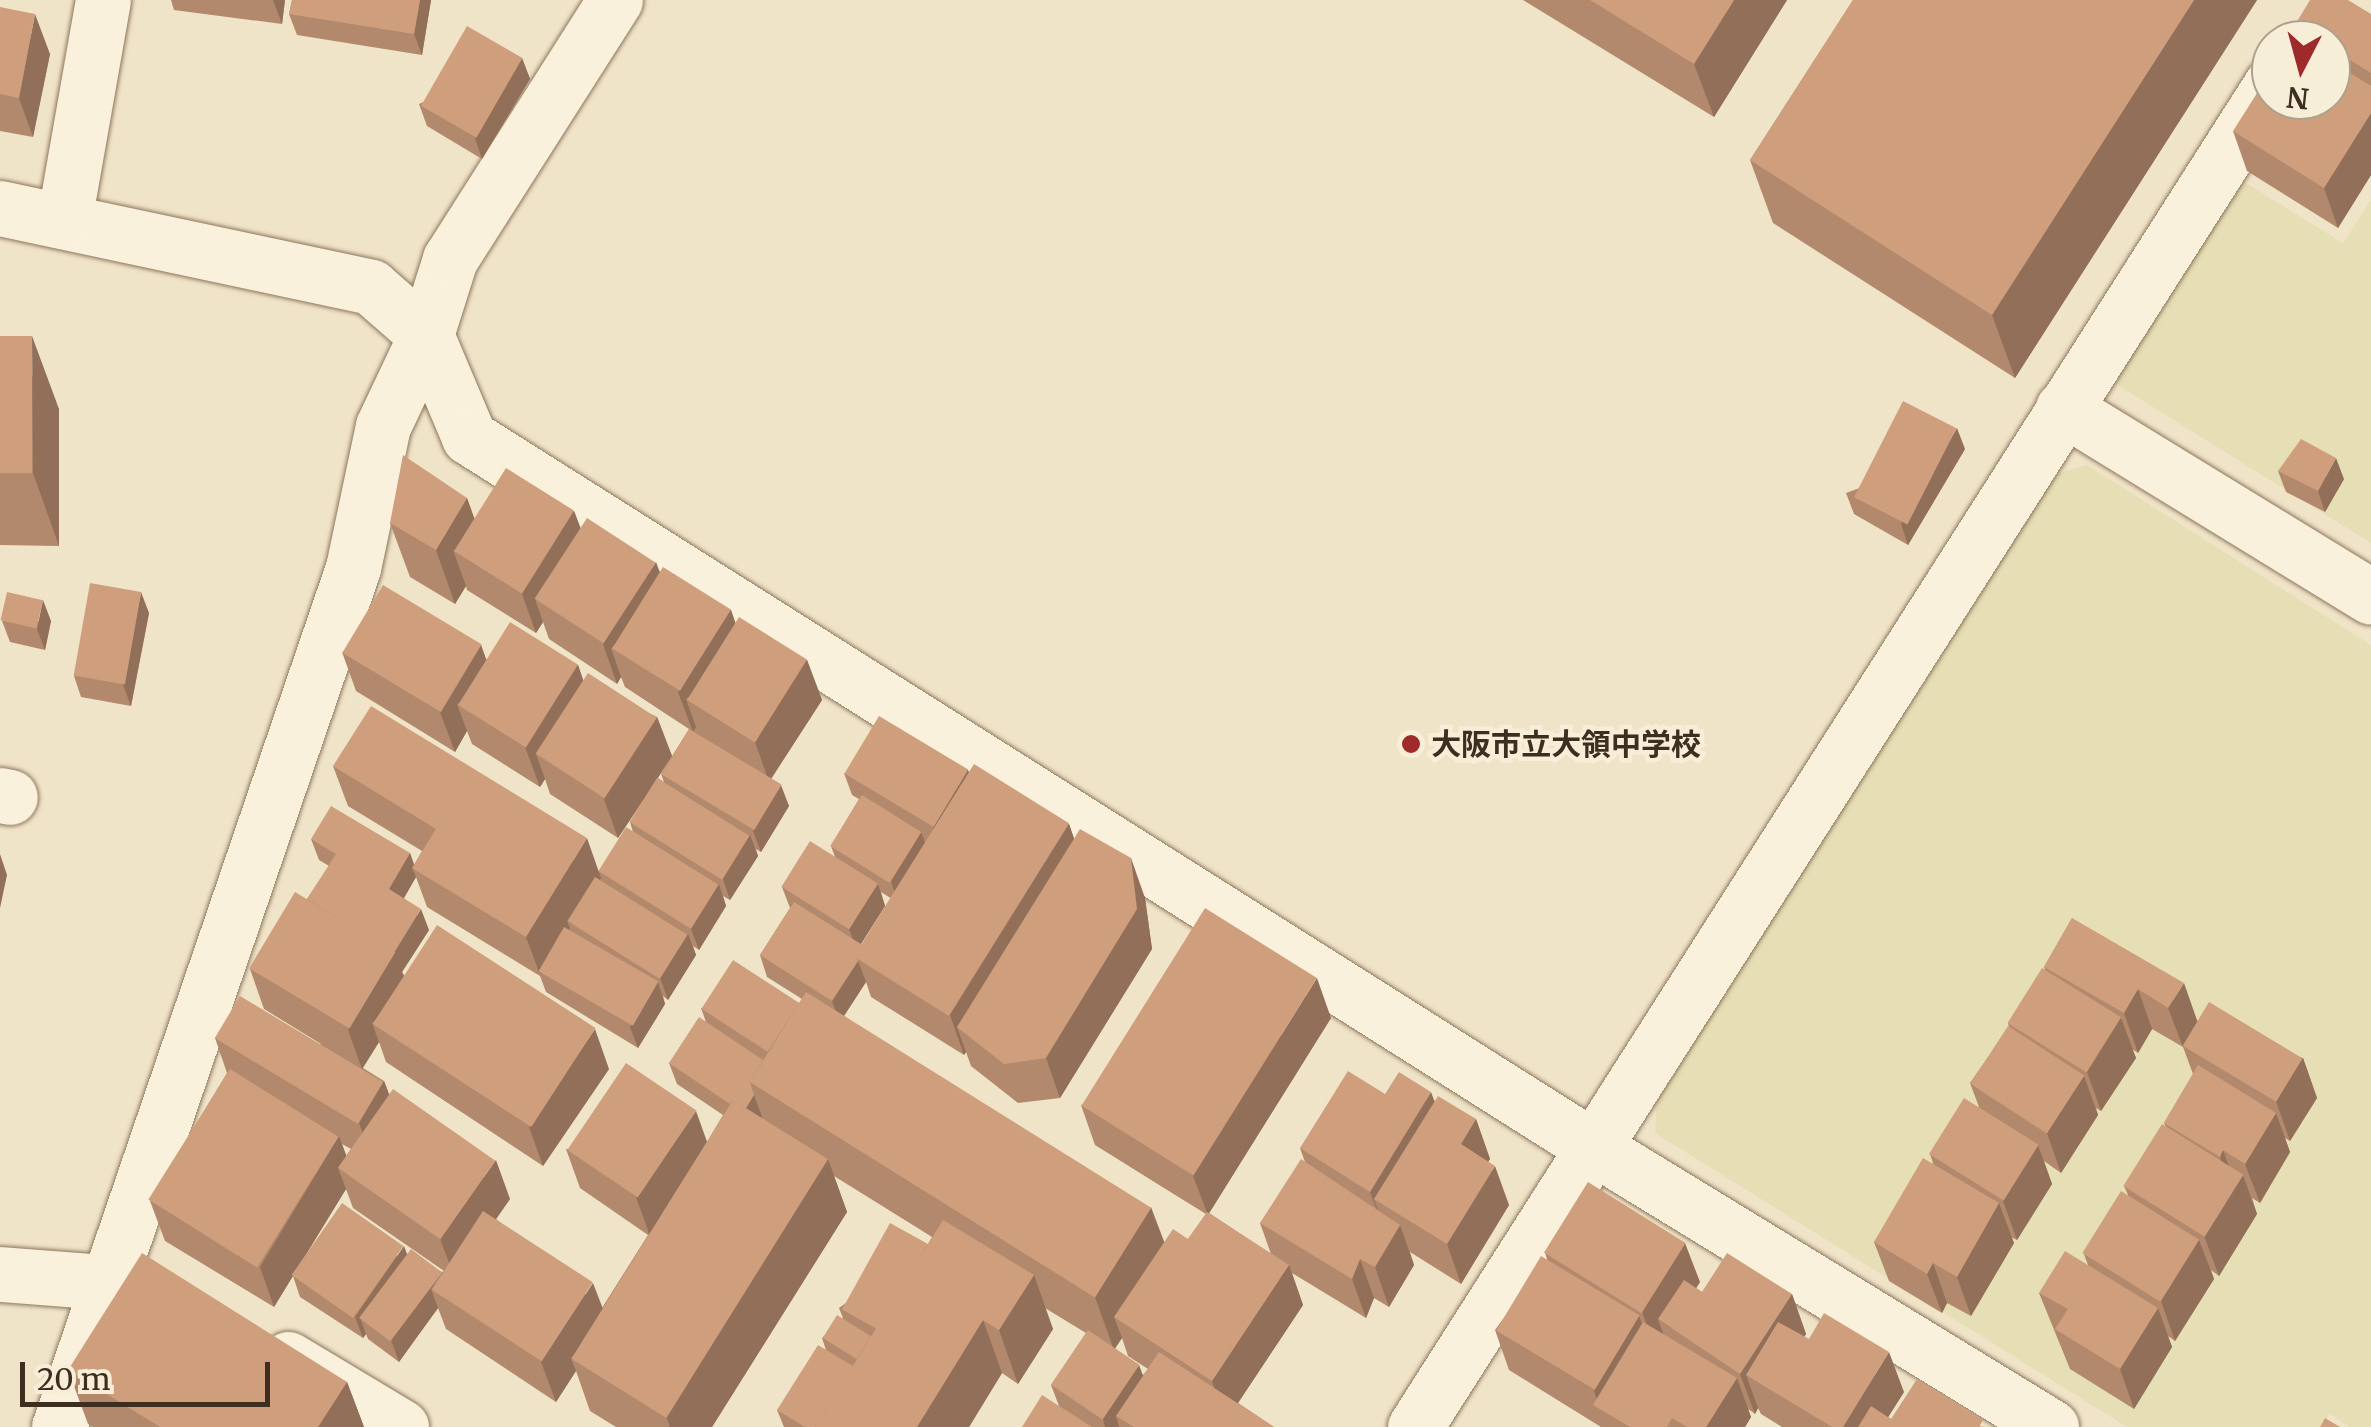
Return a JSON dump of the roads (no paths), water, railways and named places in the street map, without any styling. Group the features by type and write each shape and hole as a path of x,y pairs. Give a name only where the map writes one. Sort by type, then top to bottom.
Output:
{"street":[{"path":"64,222 104,0"},
{"path":"59,1427 109,1268 353,568 383,426 426,334 450,259 615,0"},
{"path":"1415,1427 2251,115"},
{"path":"0,208 371,287 426,334 469,437 1593,1147 2052,1427"},
{"path":"2063,408 2371,597"},
{"path":"0,1274 109,1268 164,1284"},
{"path":"249,1335 401,1427"}],"place":[{"name":"大阪市立大領中学校","path":"1411,744"}]}
